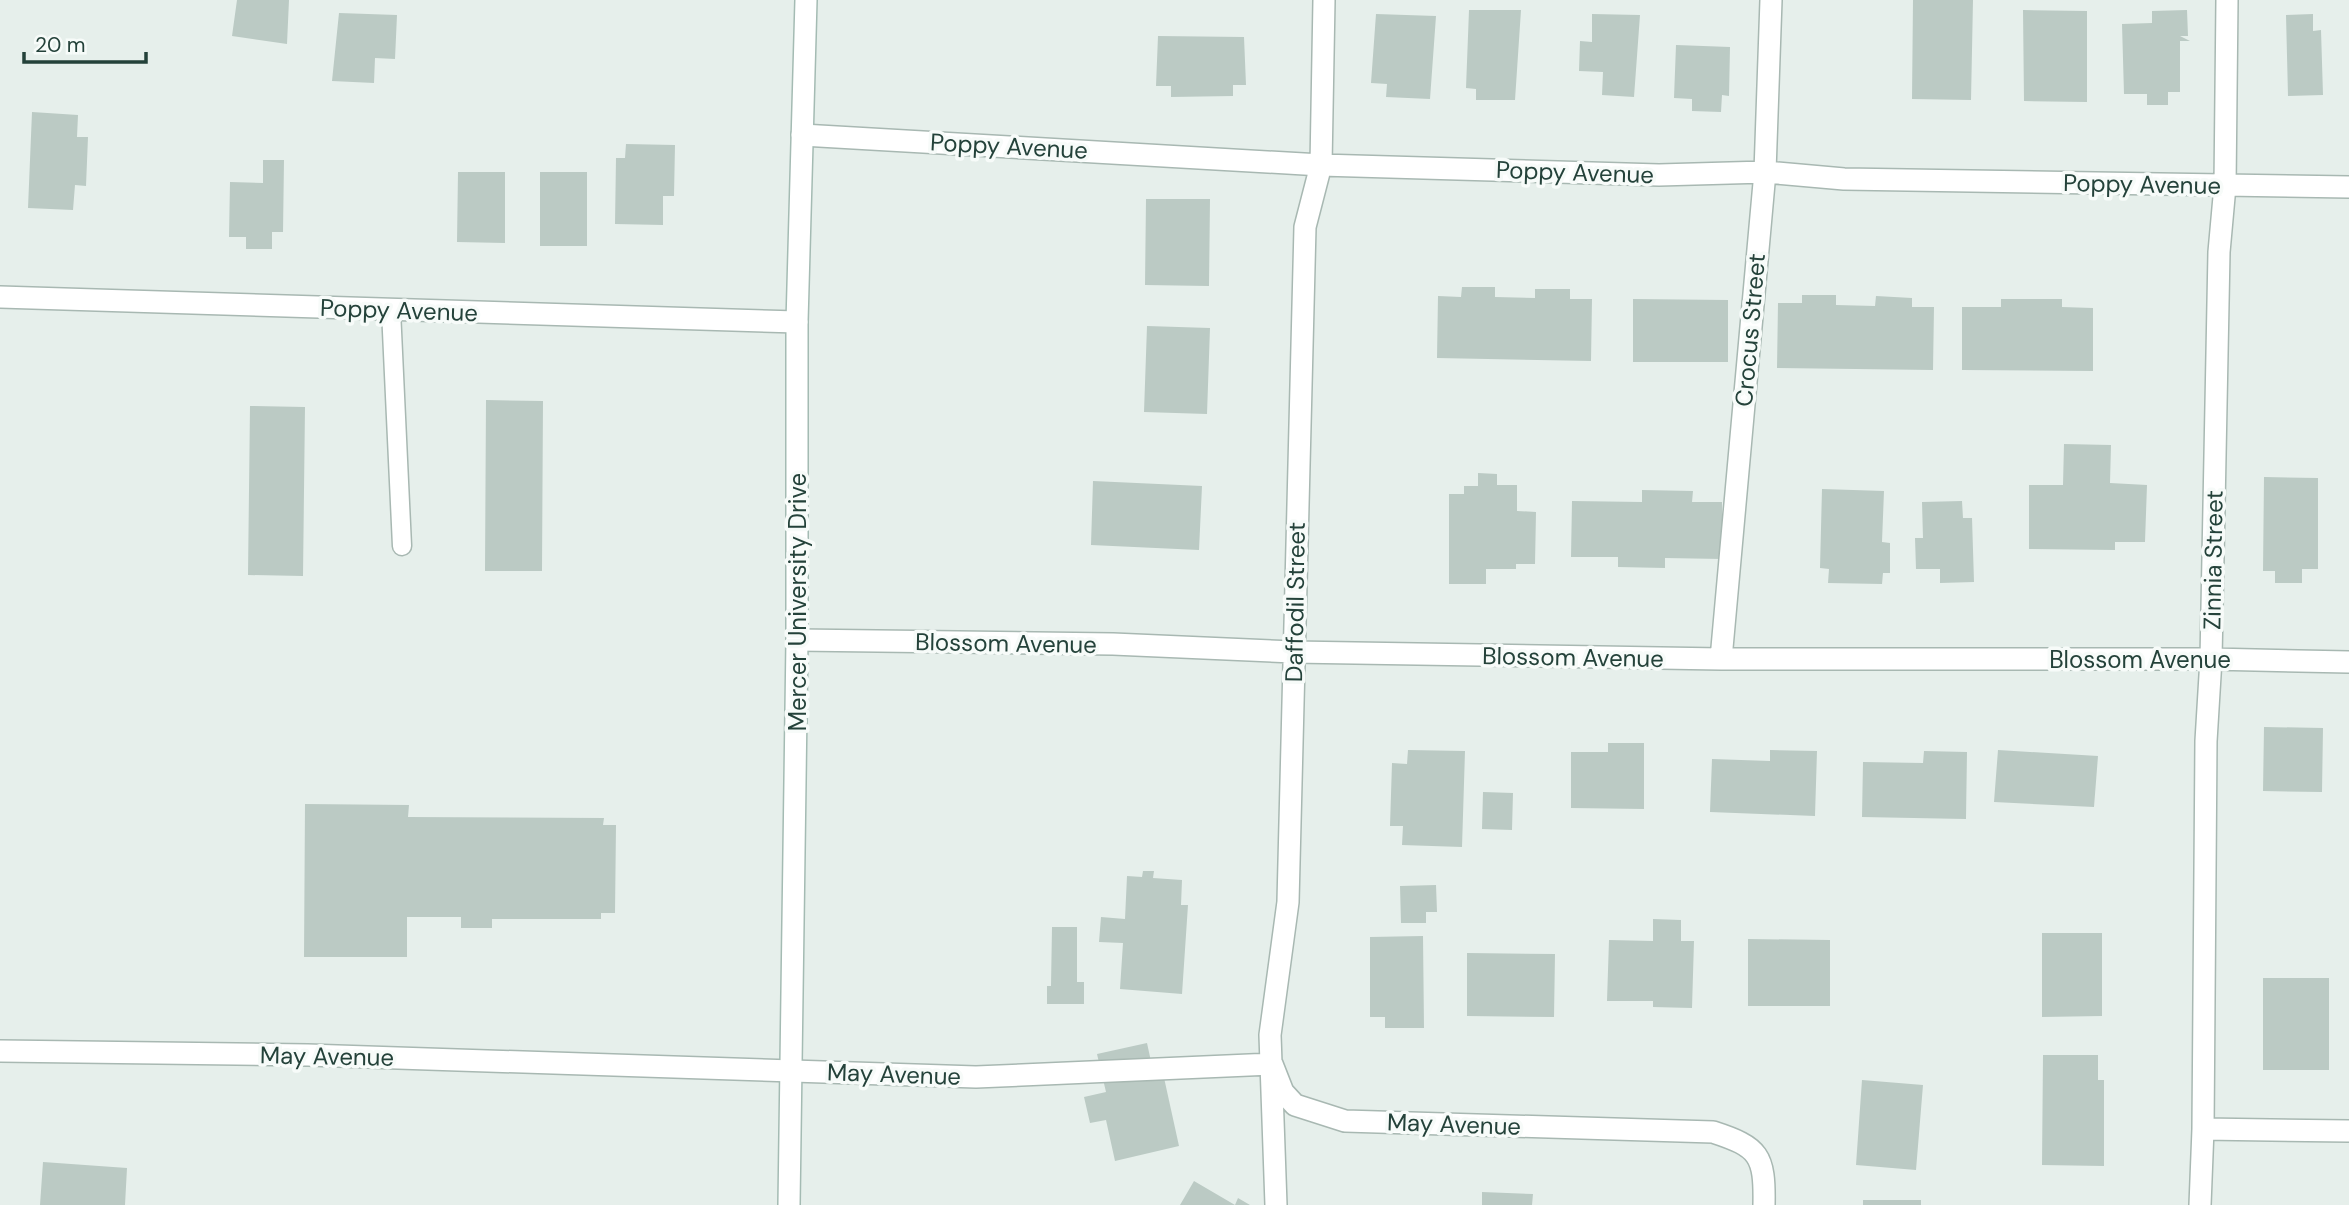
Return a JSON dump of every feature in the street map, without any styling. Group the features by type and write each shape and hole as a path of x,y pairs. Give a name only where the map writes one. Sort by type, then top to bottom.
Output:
{"street":[{"name":"Mercer University Drive","path":"789,1205 797,640 797,322 806,0"},
{"name":"Daffodil Street","path":"1276,1205 1270,1035 1288,902 1305,227 1321,165 1324,0"},
{"name":"Crocus Street","path":"1721,660 1765,172 1771,0"},
{"name":"Zinnia Street","path":"2200,1205 2206,741 2211,659 2219,252 2225,186 2227,0"},
{"name":"Poppy Avenue","path":"802,135 1321,165 1659,175 1765,172 1844,179 2349,187"},
{"name":"Poppy Avenue","path":"0,297 797,322"},
{"name":"Blossom Avenue","path":"797,640 1721,660 2211,659 2349,662"},
{"name":"May Avenue","path":"0,1051 309,1055 976,1077 1272,1064 1283,1092 1295,1105 1345,1121 1713,1132 1742,1142 1756,1151 1765,1184 1764,1205"},
{"path":"2203,1129 2349,1131"}],"lane":[{"path":"391,310 402,546"}],"building":[{"path":"237,0 289,0 287,44 232,36"},
{"path":"1913,0 1973,0 1971,100 1912,99"},
{"path":"1469,10 1521,10 1515,100 1476,100 1476,89 1466,88"},
{"path":"2023,10 2087,11 2087,102 2024,101"},
{"path":"2187,10 2188,36 2180,36 2190,41 2180,41 2180,92 2168,92 2168,105 2147,105 2147,94 2124,94 2122,24 2152,23 2152,11"},
{"path":"339,13 397,15 395,59 375,58 374,83 332,81"},
{"path":"1376,14 1436,16 1430,99 1386,97 1387,84 1371,83"},
{"path":"1592,14 1640,15 1634,97 1602,95 1603,72 1579,71 1580,41 1592,42"},
{"path":"2313,14 2313,31 2321,30 2323,95 2288,96 2286,15"},
{"path":"1158,36 1244,37 1246,85 1233,85 1233,96 1171,97 1171,86 1156,86"},
{"path":"1676,45 1730,47 1729,96 1722,95 1721,112 1692,111 1692,99 1674,98"},
{"path":"32,112 78,115 77,137 88,137 86,186 75,185 73,210 28,208"},
{"path":"626,144 675,145 674,196 663,196 663,225 615,224 616,158 625,158"},
{"path":"263,160 284,160 283,232 272,232 272,249 246,249 246,237 229,237 230,182 263,183"},
{"path":"458,172 505,172 505,243 457,242"},
{"path":"540,172 587,172 587,246 540,246"},
{"path":"1146,199 1210,199 1209,286 1145,285"},
{"path":"1462,287 1495,287 1495,297 1535,298 1535,289 1570,289 1570,299 1592,299 1591,361 1437,358 1438,296 1461,297"},
{"path":"1802,295 1836,295 1836,305 1875,306 1876,296 1912,298 1912,307 1934,307 1933,370 1777,368 1778,303 1802,303"},
{"path":"1633,299 1728,300 1728,362 1633,362"},
{"path":"2001,299 2062,299 2062,307 2093,308 2093,371 1962,370 1962,307 2001,307"},
{"path":"1147,326 1210,328 1207,414 1144,412"},
{"path":"486,400 543,401 542,571 485,571"},
{"path":"250,406 305,407 303,576 248,575"},
{"path":"2064,444 2111,445 2110,483 2147,485 2145,542 2115,542 2115,550 2029,549 2029,485 2063,485"},
{"path":"1478,473 1497,474 1497,485 1517,485 1517,511 1536,512 1535,564 1516,564 1516,569 1486,569 1486,584 1449,584 1449,494 1464,494 1464,486 1478,486"},
{"path":"2264,477 2318,478 2318,569 2302,569 2302,583 2275,583 2275,571 2263,571"},
{"path":"1093,481 1202,486 1199,550 1091,545"},
{"path":"1822,489 1884,491 1882,542 1890,543 1890,573 1883,573 1882,584 1828,583 1829,569 1820,568"},
{"path":"1642,490 1693,491 1692,502 1722,502 1722,559 1665,558 1665,568 1618,567 1618,557 1571,557 1572,501 1642,502"},
{"path":"1962,501 1963,518 1972,518 1974,582 1940,583 1940,569 1916,569 1915,538 1923,538 1922,502"},
{"path":"2264,727 2323,728 2322,792 2263,791"},
{"path":"1608,743 1644,743 1644,809 1571,808 1571,752 1608,752"},
{"path":"1408,750 1465,751 1462,847 1402,845 1403,826 1390,826 1392,763 1407,764"},
{"path":"1770,750 1817,751 1815,816 1710,812 1712,759 1770,761"},
{"path":"1998,750 2098,756 2094,807 1994,802"},
{"path":"1924,751 1967,752 1966,819 1862,817 1863,762 1923,763"},
{"path":"1483,792 1513,793 1512,830 1482,829"},
{"path":"305,804 409,805 408,817 604,818 603,825 616,825 615,913 601,913 601,919 492,919 492,928 461,928 461,917 407,917 407,957 304,957"},
{"path":"1143,871 1154,871 1153,878 1182,880 1181,905 1188,905 1182,994 1120,989 1123,943 1099,942 1101,917 1125,919 1127,876 1142,877"},
{"path":"1436,885 1437,912 1426,912 1426,923 1401,923 1400,886"},
{"path":"1653,919 1681,920 1681,941 1694,941 1692,1008 1653,1007 1653,1001 1607,1001 1609,940 1653,941"},
{"path":"1052,927 1077,927 1077,982 1084,982 1084,1004 1047,1004 1047,986 1051,986"},
{"path":"2042,933 2102,933 2102,1016 2042,1017"},
{"path":"1423,936 1424,1028 1385,1028 1385,1017 1370,1017 1370,937"},
{"path":"1748,939 1830,940 1830,1006 1748,1006"},
{"path":"1467,953 1555,954 1554,1017 1467,1016"},
{"path":"2263,978 2329,978 2329,1070 2263,1070"},
{"path":"1147,1043 1152,1066 1161,1064 1179,1146 1115,1161 1106,1120 1090,1123 1084,1097 1106,1092 1097,1054"},
{"path":"2043,1055 2098,1055 2098,1080 2104,1080 2104,1166 2042,1165"},
{"path":"1862,1080 1923,1085 1916,1170 1856,1165"},
{"path":"43,1162 127,1168 125,1205 40,1205"},
{"path":"1194,1181 1235,1205 1180,1205"},
{"path":"1482,1192 1533,1194 1532,1205 1482,1205"},
{"path":"1238,1198 1250,1205 1235,1205"},
{"path":"1863,1200 1921,1200 1921,1205 1863,1205"}]}
